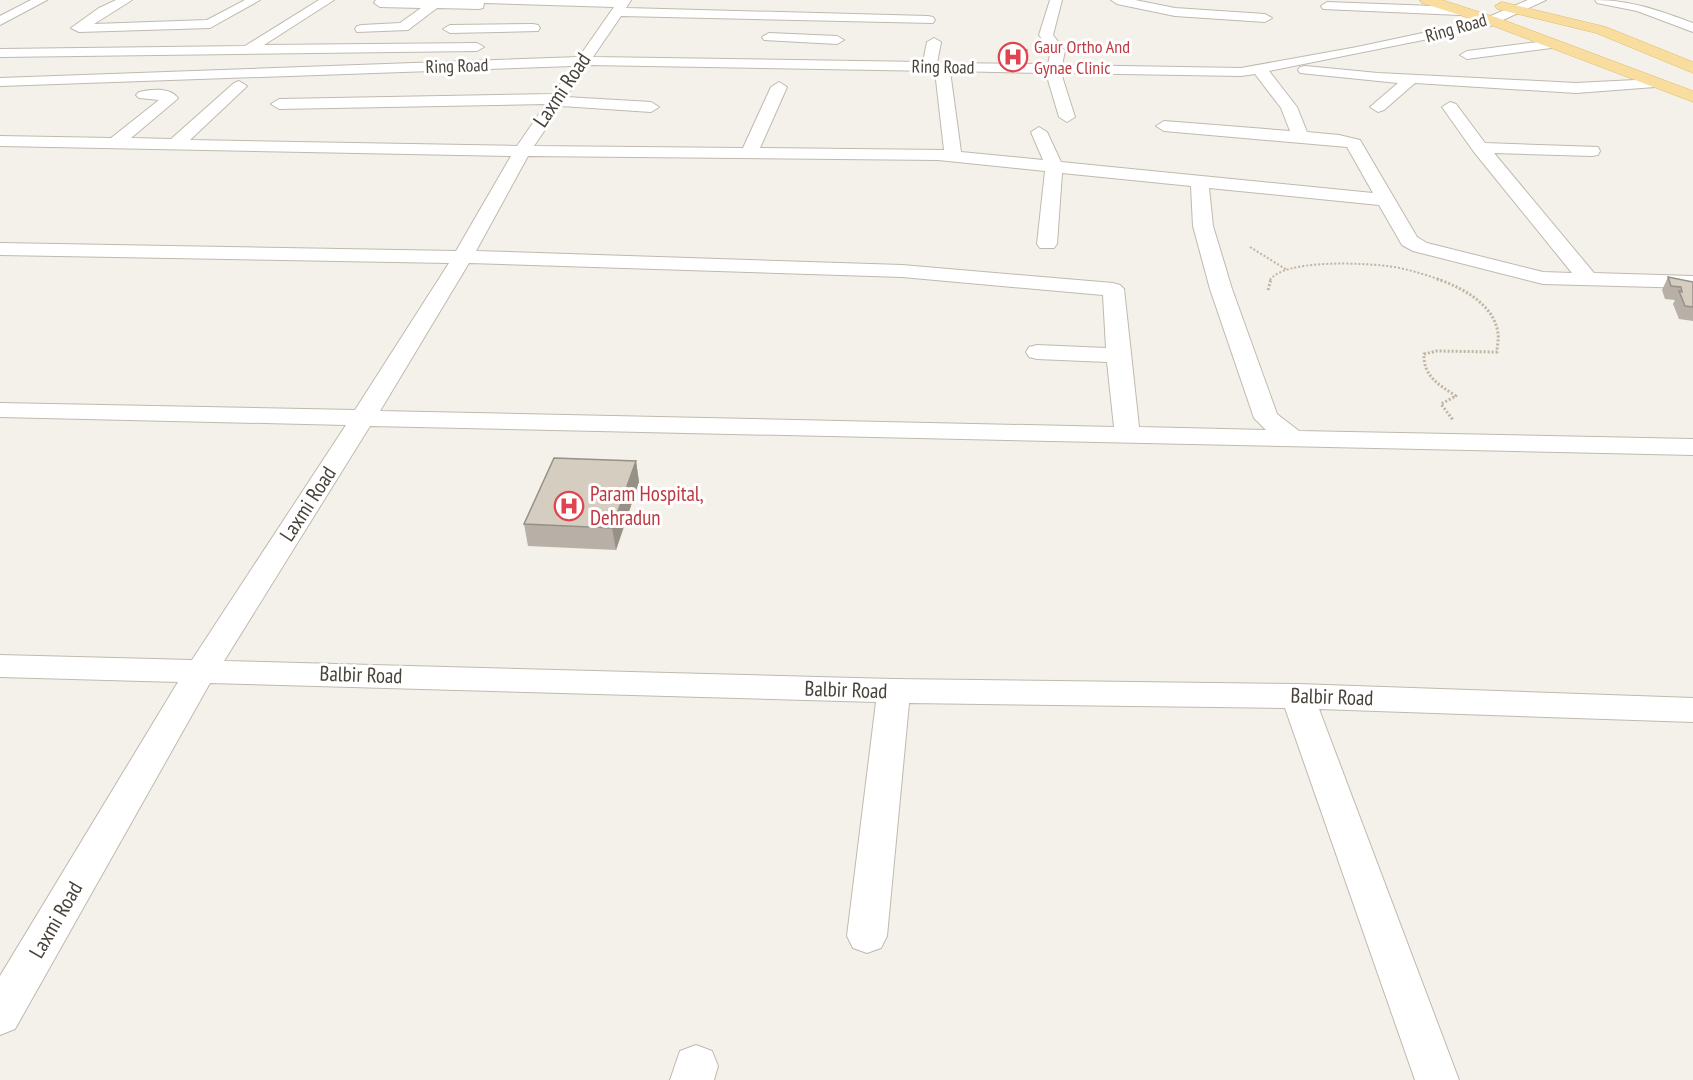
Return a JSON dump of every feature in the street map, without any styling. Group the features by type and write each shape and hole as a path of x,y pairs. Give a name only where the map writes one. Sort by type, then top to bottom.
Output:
{"main road":[{"path":"1429,1 1490,19 1693,97"},
{"path":"1486,2 1601,30 1693,68"}],"street":[{"path":"0,21 41,0"},
{"path":"43,52 104,11 126,0"},
{"path":"69,34 210,24 254,0"},
{"path":"249,49 328,0"},
{"path":"760,58 766,35 790,0"},
{"path":"1056,0 1046,35 1058,51 1053,68 1067,117"},
{"path":"1117,0 1175,12 1265,18"},
{"path":"1409,0 1429,1"},
{"path":"1490,19 1540,0"},
{"path":"1601,0 1640,8 1693,28"},
{"path":"367,13 438,2 562,1 780,16 928,20"},
{"path":"523,40 562,1"},
{"path":"367,13 403,27 438,2"},
{"path":"430,46 484,2"},
{"name":"Laxmi Road","path":"0,1015 201,670 463,257 522,151 573,72 621,5"},
{"path":"1327,6 1460,11"},
{"path":"179,25 196,12"},
{"name":"Ring Road","path":"1053,68 1245,66 1490,19"},
{"name":"Ring Road","path":"573,72 760,58 1216,72 1260,70 1490,19"},
{"path":"450,29 541,20"},
{"path":"282,29 313,29"},
{"path":"766,35 837,40"},
{"path":"934,42 953,156"},
{"path":"1467,55 1554,44"},
{"path":"0,53 495,47"},
{"name":"Ring Road","path":"0,80 936,64"},
{"path":"1276,67 1411,79 1576,88 1655,83"},
{"path":"1260,70 1289,107 1301,137"},
{"path":"279,104 573,72 651,106"},
{"path":"1378,107 1411,79"},
{"path":"175,145 239,86"},
{"path":"750,153 779,87"},
{"path":"114,144 170,98 168,95 144,95"},
{"path":"1450,107 1480,148 1587,278"},
{"path":"1164,126 1339,140 1354,144 1409,241 1420,247 1543,278 1693,282"},
{"path":"1039,132 1054,166 1047,244"},
{"path":"0,141 953,156 1387,200"},
{"path":"1480,148 1592,151"},
{"path":"1200,180 1203,226 1221,289 1266,418 1291,437"},
{"path":"0,249 463,257 902,271 1113,289 1127,433"},
{"path":"1038,352 1118,356"},
{"path":"0,410 364,416 1693,447"},
{"name":"Balbir Road","path":"0,666 894,691 1298,696 1693,710"},
{"path":"867,936 894,691"},
{"path":"1298,696 1437,1080"}],"path":[{"path":"1250,247 1287,270"},
{"path":"1268,290 1269,281 1276,272 1300,266 1347,265 1388,267 1446,282 1467,292 1485,306 1499,333 1500,342 1497,352 1437,351 1424,354 1422,362 1427,375 1456,396 1441,404 1448,416 1478,443"}],"building":[{"path":"1007,49 1027,50 1026,56 1005,55"},
{"path":"1668,277 1693,282 1693,307 1685,306 1679,291 1682,292 1681,287 1671,286"},
{"path":"554,458 636,461 612,528 524,524"}],"place":[{"name":"Gaur Ortho And Gynae Clinic","path":"1013,57"},
{"name":"Param Hospital, Dehradun","path":"569,506"}]}
